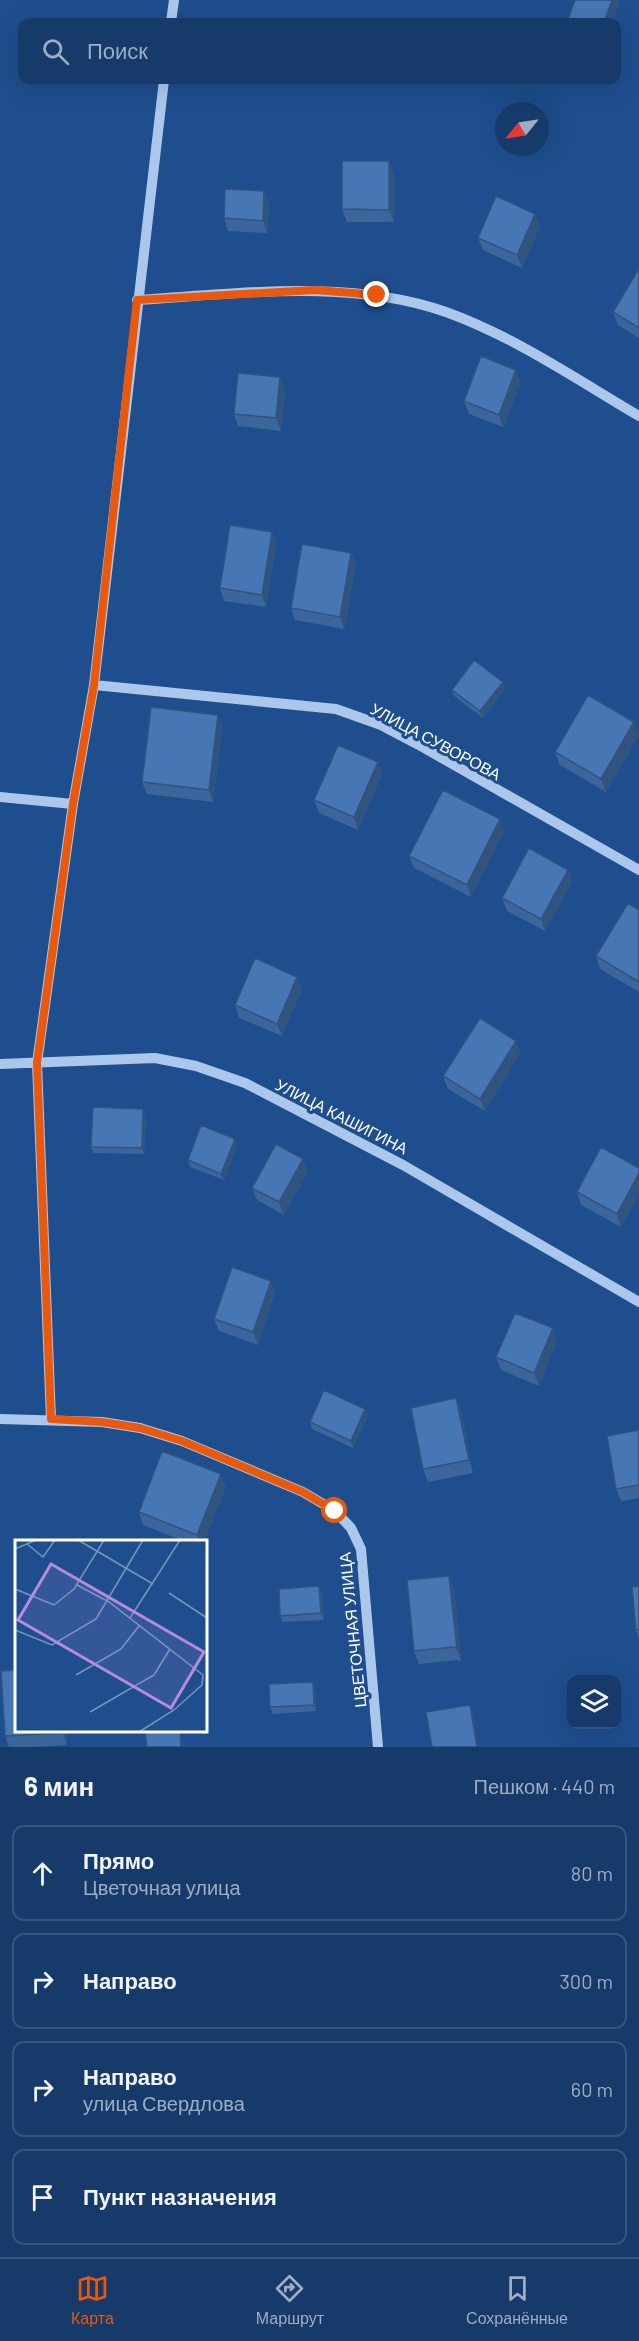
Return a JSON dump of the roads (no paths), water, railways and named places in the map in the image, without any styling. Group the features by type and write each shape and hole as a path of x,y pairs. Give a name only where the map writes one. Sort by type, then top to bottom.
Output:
{"street":[{"path":"172,18 174,0"},
{"path":"51,1419 37,1063 73,804 94,685 164,84"},
{"path":"137,300 315,290 377,295 444,311 500,334 639,416"},
{"name":"УЛИЦА СУВОРОВА","path":"94,685 336,709 381,725 419,745 639,870"},
{"path":"0,797 73,804"},
{"name":"УЛИЦА КАШИГИНА","path":"0,1064 155,1058 196,1066 245,1083 403,1165 639,1302"},
{"name":"ЦВЕТОЧНАЯ УЛИЦА","path":"0,1419 102,1422 140,1428 182,1441 303,1492 335,1511 351,1528 361,1549 378,1747"}]}
